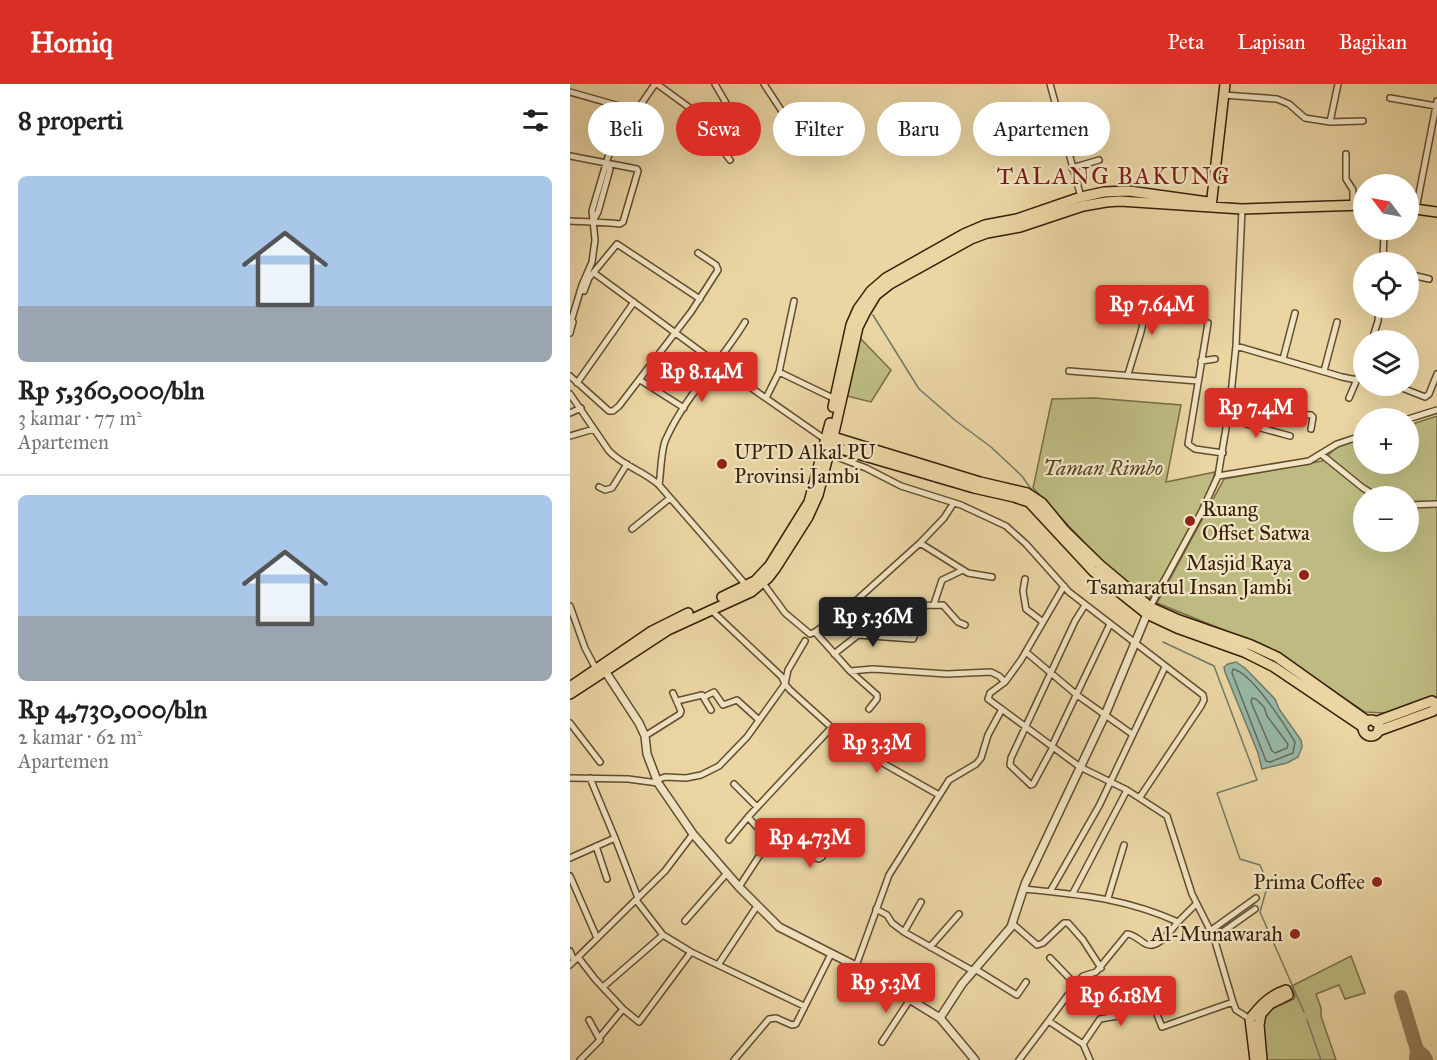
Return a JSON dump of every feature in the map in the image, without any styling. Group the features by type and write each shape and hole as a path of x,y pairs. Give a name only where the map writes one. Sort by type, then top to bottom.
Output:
{"highway":[{"path":"1214,205 1225,84"},
{"path":"570,687 668,630 751,592 763,583 775,569 812,503 861,320 876,295 906,272 964,234 985,225 1017,219 1081,197 1104,192 1129,191 1242,209 1353,204"},
{"path":"829,443 835,399 851,325 858,309 871,291 886,278 906,272 987,233 1020,227 1083,206 1120,201 1214,205"},
{"path":"1419,210 1437,212"},
{"path":"829,443 1027,493 1042,503 1096,568 1149,610 1251,645 1277,657 1371,725 1436,705"},
{"path":"570,694 652,631 747,586 765,573 812,503"},
{"path":"1255,1060 1257,1044 1259,1025 1261,1014 1270,1004 1286,996 1287,992 1284,990 1269,998 1250,1019 1257,1044 1262,1060"}],"street":[{"path":"647,84 655,85 694,111 730,160"},
{"path":"715,84 725,102"},
{"path":"764,84 776,102"},
{"path":"1050,84 1081,197"},
{"path":"1330,122 1338,84"},
{"path":"643,102 655,85"},
{"path":"571,90 609,102"},
{"path":"1224,94 1277,99 1289,104 1305,118 1330,122 1363,121"},
{"path":"1390,99 1437,103 1419,179"},
{"path":"1346,154 1345,175 1353,190"},
{"path":"607,163 610,156"},
{"path":"570,157 637,169 623,222 620,224 593,220 570,221"},
{"path":"1072,168 1099,160"},
{"path":"570,325 582,285 592,262 595,240 593,220 598,212 610,169 607,163"},
{"path":"940,1018 951,999 1008,933 1013,924 1024,889 1105,715 1149,610 1201,513 1218,476 1228,419 1236,346 1242,209"},
{"path":"570,333 585,285 617,244 700,299"},
{"path":"570,376 609,411 614,411 620,406 700,299 718,270 716,265 698,253"},
{"path":"594,273 866,468 901,486 961,505 1006,526 1085,605 1197,691 1204,700 1140,797"},
{"path":"1419,277 1429,279"},
{"path":"1128,374 1148,300 1152,296 1170,295"},
{"path":"766,398 779,372 794,301"},
{"path":"577,383 634,302"},
{"path":"1283,359 1295,313"},
{"path":"659,485 666,439 684,408 745,322"},
{"path":"1324,371 1337,322"},
{"path":"1208,323 1188,444 1195,449 1223,453"},
{"path":"1236,346 1353,379"},
{"path":"1201,361 1215,359"},
{"path":"1069,371 1198,381"},
{"path":"779,372 835,399"},
{"path":"1419,395 1425,397 1429,394 1437,374"},
{"path":"640,380 684,408"},
{"path":"1349,398 1353,389"},
{"path":"570,394 609,451 659,485 747,586"},
{"path":"1230,404 1278,413 1311,415 1311,429"},
{"path":"570,413 581,408"},
{"path":"1419,416 1437,410"},
{"path":"1228,419 1290,436"},
{"path":"570,436 594,429"},
{"path":"1218,476 1301,462 1353,439"},
{"path":"1321,454 1361,486"},
{"path":"599,487 605,490 612,488 627,464"},
{"path":"632,529 670,498"},
{"path":"763,583 785,613 810,634 849,607 920,543 944,518 953,504"},
{"path":"1419,505 1437,504"},
{"path":"920,543 963,570 992,577"},
{"path":"934,604 942,580 963,570"},
{"path":"1025,579 1023,591 1026,609 1043,622"},
{"path":"1064,586 1026,652 1005,682 990,693 988,698 1026,729 1080,767 1140,797 1167,816 1180,862 1196,904 1214,938 1236,1010 1250,1019"},
{"path":"834,654 858,635 913,639 916,605"},
{"path":"849,607 945,605 958,622 965,625"},
{"path":"1085,605 1075,621 1010,762 1011,767 1031,784 1034,783 1053,747 1110,624"},
{"path":"570,606 585,648 639,723 645,736 647,754 658,781 693,834 739,887 779,927 856,966 940,1018 975,1060"},
{"path":"710,609 782,677 785,684 851,745 939,795"},
{"path":"814,632 850,671 878,696 868,709"},
{"path":"570,778 658,781 665,777 686,778 701,775 719,766 747,737 785,684 788,670 805,641"},
{"path":"1026,652 1077,695 1132,734"},
{"path":"1051,890 1111,782 1165,667"},
{"path":"850,671 873,669 947,674 991,672 1005,682"},
{"path":"704,697 714,692 723,705 737,700 759,720"},
{"path":"645,736 680,714 681,711 673,693"},
{"path":"677,701 699,694 704,697 711,710"},
{"path":"856,966 889,875 949,780 976,764 981,758 988,735 1002,709"},
{"path":"570,723 600,762"},
{"path":"729,840 747,817 831,728"},
{"path":"590,778 637,899 663,935 691,952 804,1006"},
{"path":"734,784 757,807"},
{"path":"1073,893 1127,790"},
{"path":"747,817 769,841 819,859 822,857 828,838"},
{"path":"574,961 665,871 693,834"},
{"path":"570,858 615,838"},
{"path":"739,887 769,841"},
{"path":"1108,898 1124,845"},
{"path":"596,846 607,879"},
{"path":"685,921 727,873"},
{"path":"570,876 597,938"},
{"path":"1024,889 1051,890 1108,898 1158,913 1178,922"},
{"path":"1210,931 1256,898"},
{"path":"904,932 921,902"},
{"path":"1019,1060 1083,976 1093,974 1101,968 1127,934 1152,946 1159,942 1196,904"},
{"path":"718,965 757,906"},
{"path":"876,909 887,915 892,923 904,932 1017,995 1026,982"},
{"path":"1214,938 1255,909"},
{"path":"930,947 959,914"},
{"path":"1013,924 1037,945 1043,943 1064,923 1068,923 1083,940 1101,968"},
{"path":"603,987 663,935"},
{"path":"570,951 574,961 639,1022 691,952"},
{"path":"734,1060 766,1022 776,1018 794,1025 831,954"},
{"path":"1050,958 1076,985"},
{"path":"1145,985 1160,1025 1165,1027 1233,1002"},
{"path":"1083,1044 1100,1019 1118,1016 1131,999 1148,993"},
{"path":"882,1042 910,999"},
{"path":"580,1060 600,1041 600,1037 623,1009"},
{"path":"589,1020 600,1037"},
{"path":"1050,1022 1083,1044 1090,1060"}],"green space":[{"path":"860,338 891,370 871,402 847,396"},
{"name":"Taman Rimbo","path":"1094,398 1181,405 1166,482 1215,472 1196,521 1149,599 1099,558 1033,488 1052,399"},
{"path":"1437,416 1437,698 1385,713 1365,712 1273,650 1157,603 1224,479 1322,461 1339,445 1353,441 1353,474 1419,474 1419,422"},
{"path":"1351,956 1365,993 1345,999 1339,985 1316,994 1336,1060 1267,1060 1263,1029 1267,1011 1294,999 1292,986"}],"water":[{"path":"1236,662 1245,668 1275,699 1279,709 1301,740 1302,747 1298,757 1287,763 1262,769 1258,753 1225,672 1224,667"}],"waterway":[{"path":"873,315 919,389 991,447 1022,476 1031,489"},
{"path":"1163,642 1214,666 1257,780 1217,793 1240,859 1260,865 1268,884 1260,912 1304,1012"},
{"path":"1307,1020 1321,1060"}],"taxiway":[{"path":"1401,997 1417,1050"},
{"path":"1416,1060 1417,1050 1426,1060"}],"place":[{"name":"UPTD Alkal PU Provinsi Jambi","path":"722,464"},
{"name":"Ruang Offset Satwa","path":"1190,521"},
{"name":"Masjid Raya Tsamaratul Insan Jambi","path":"1304,575"},
{"name":"Prima Coffee","path":"1377,882"},
{"name":"Al-Munawarah","path":"1295,934"}],"district":[{"name":"TALANG BAKUNG","path":"1114,176"}]}
